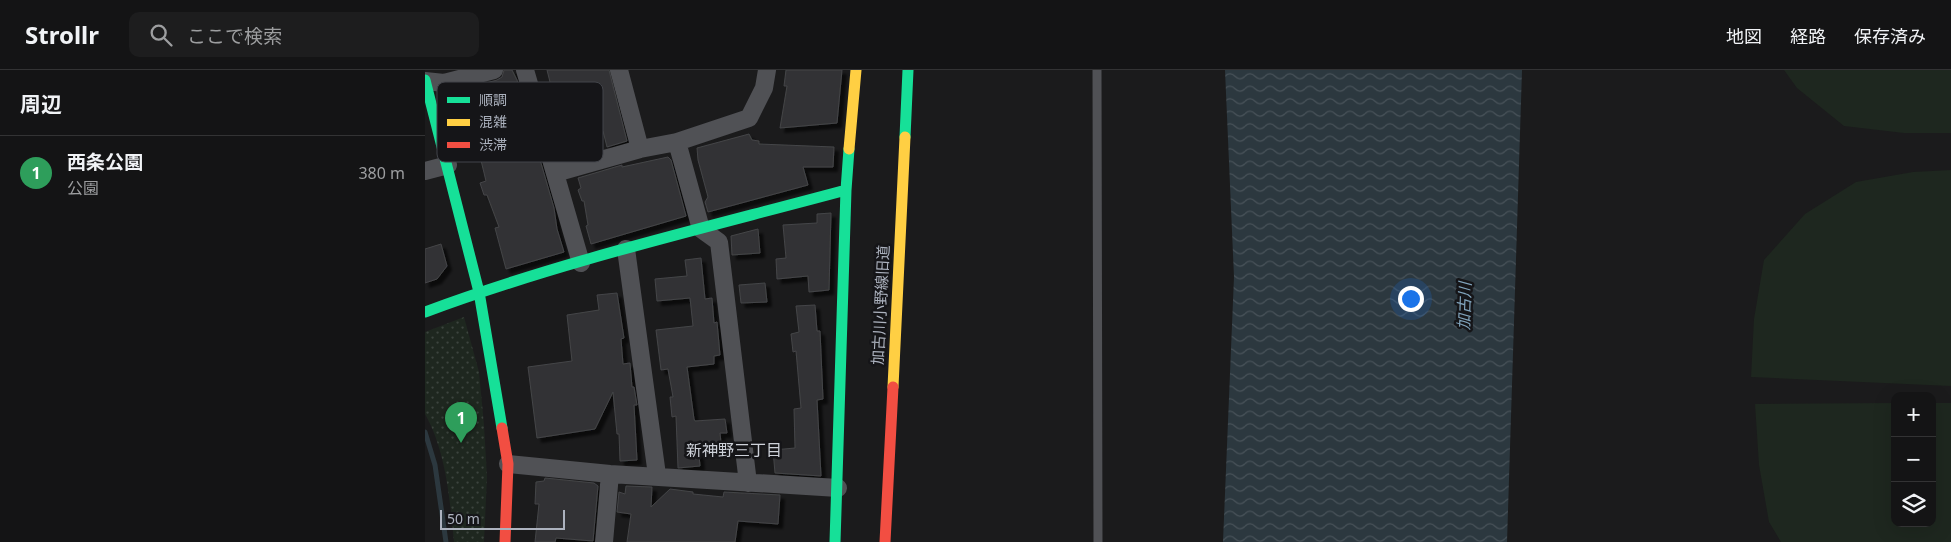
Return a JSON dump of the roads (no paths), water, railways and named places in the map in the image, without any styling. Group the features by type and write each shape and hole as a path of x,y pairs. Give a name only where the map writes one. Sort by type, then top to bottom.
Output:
{"street":[{"path":"448,82 494,70"},
{"path":"619,70 640,149"},
{"path":"603,159 640,149 677,142 749,118 764,88 767,70"},
{"path":"835,542 846,190 856,70"},
{"name":"加古川小野線旧道","path":"885,542 908,70"},
{"path":"425,81 437,125"},
{"path":"677,142 701,228 719,242 748,483"},
{"path":"447,162 479,292 508,464 505,542"},
{"path":"552,162 581,263"},
{"path":"555,173 594,162"},
{"path":"425,171 448,165"},
{"path":"425,312 479,292 626,249 846,190"},
{"path":"626,249 657,475"},
{"path":"508,464 610,474 657,475 838,488"},
{"path":"604,542 610,474"}],"lane":[{"path":"1097,70 1098,542"}],"water":[{"name":"加古川","path":"1225,70 1522,70 1507,542 1223,542 1234,277"}],"waterway":[{"path":"425,432 435,465 446,542"}],"place":[{"name":"西条公園","path":"461,443"}],"district":[{"name":"新神野三丁目","path":"734,450"}]}
